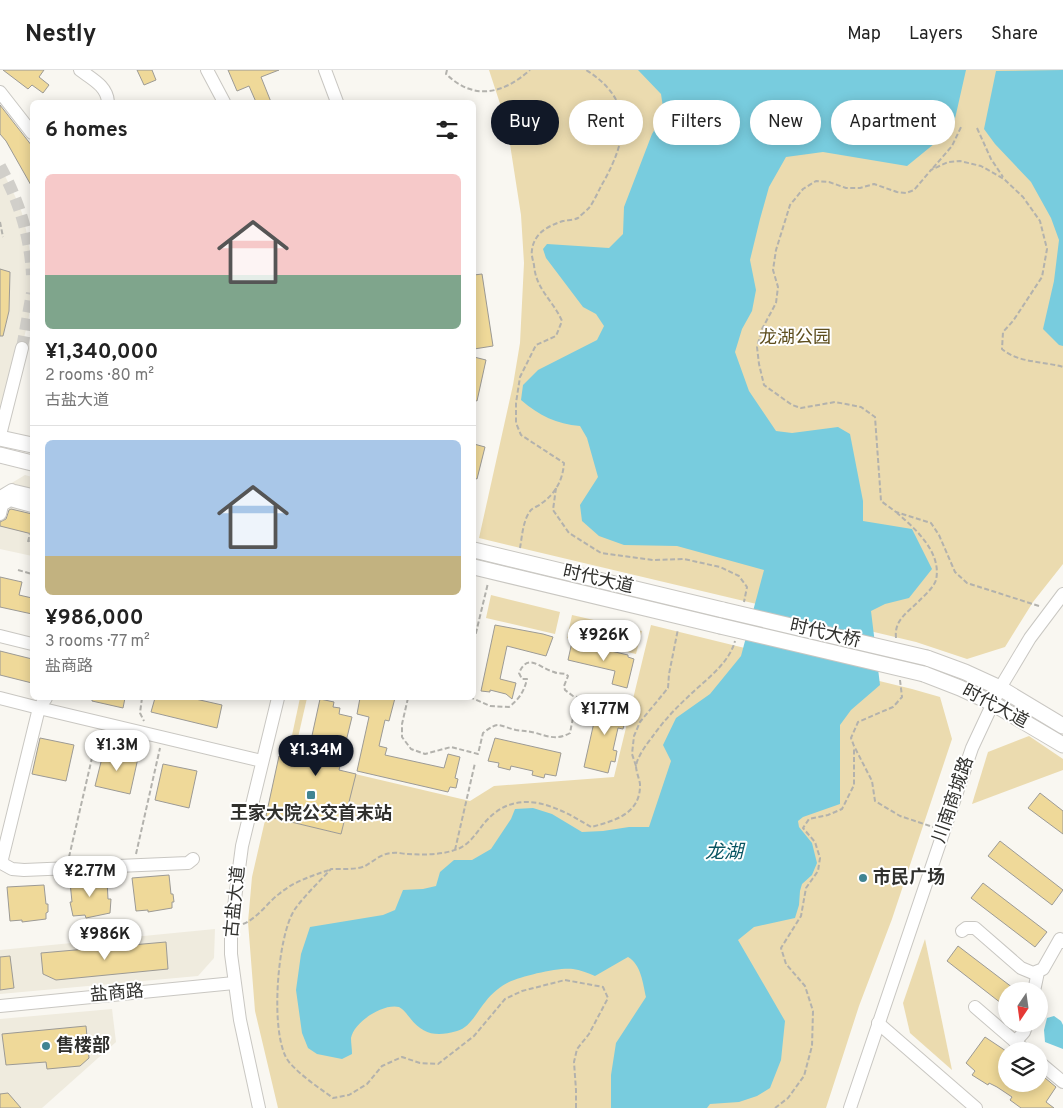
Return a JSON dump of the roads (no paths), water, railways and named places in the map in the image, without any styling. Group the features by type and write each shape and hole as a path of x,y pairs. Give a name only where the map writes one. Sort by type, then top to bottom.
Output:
{"main road":[{"path":"0,437 30,444"},
{"path":"0,455 30,462"},
{"name":"时代大道","path":"476,551 723,610"},
{"name":"时代大道","path":"476,567 720,626"},
{"name":"时代大桥","path":"723,610 927,658"},
{"name":"时代大桥","path":"720,626 924,674"},
{"name":"时代大道","path":"927,658 1000,688 1063,726"},
{"name":"时代大道","path":"924,674 992,703 1063,745"}],"street":[{"path":"80,70 104,90 107,100"},
{"path":"207,70 223,100"},
{"path":"325,70 336,100"},
{"path":"0,92 30,130"},
{"path":"0,437 22,348"},
{"path":"0,502 2,496 12,490 13,492 30,495"},
{"path":"0,514 2,505 10,500 30,505"},
{"name":"川南商城路","path":"850,1108 972,748 1000,688 1030,638 1063,594"},
{"path":"0,636 30,644"},
{"path":"0,698 43,703 100,722 262,761"},
{"name":"古盐大道","path":"259,1108 244,1042 234,984 231,929 242,846 277,700"},
{"path":"43,703 2,860 3,864 12,869 67,869 188,863 193,859"},
{"path":"962,931 966,928 975,928 1021,968 1033,973 1043,969 1062,938"},
{"path":"1036,982 1038,972"},
{"name":"盐商路","path":"0,1006 234,984"},
{"path":"975,1007 1015,1042 1024,1032"},
{"path":"878,1023 976,1108"},
{"path":"1048,1070 1063,1082"}],"water":[{"name":"龙湖","path":"638,70 966,70 955,119 955,100 831,100 831,145 933,145 907,166 823,152 786,157 769,187 750,260 756,290 752,311 742,329 735,352 749,391 776,431 792,433 838,427 850,434 863,501 863,521 912,529 932,569 909,598 885,604 871,611 880,685 851,710 840,725 840,804 803,817 798,821 799,827 812,843 817,863 812,875 802,884 795,918 754,927 738,940 785,1021 781,1060 770,1088 757,1096 739,1102 710,1104 707,1108 611,1108 611,1075 616,1043 646,997 639,969 628,957 595,976 573,969 559,969 541,972 509,982 500,987 491,996 466,1026 450,1033 437,1034 425,1031 415,1024 399,1007 385,1008 363,1020 353,1032 351,1038 352,1054 342,1059 317,1054 308,1048 302,1033 296,990 301,954 310,927 383,915 395,910 403,890 436,886 440,872 454,860 472,860 491,849 511,819 515,809 533,808 552,814 582,832 649,827 671,761 663,745 676,718 710,694 741,656 764,570 677,546 624,545 599,536 582,521 580,505 598,477 587,438 580,426 549,418 535,411 521,400 523,385 538,370 597,340 604,326 596,314 583,307 546,258 543,249 547,244 609,248 623,234 624,207 653,132 653,145 740,145 740,100 662,100 661,94"},
{"path":"1063,70 1063,346 1059,345 1043,329 1054,281 1059,240 1051,218 1031,182 995,144 984,129 996,71"},
{"path":"1054,1016 1063,1025 1063,1049 1045,1042 1044,1032 1048,1032 1048,1018"}],"tunnel":[{"path":"0,166 18,206 30,254"},
{"path":"22,348 30,304"}],"place":[{"name":"王家大院公交首末站","path":"311,795"},
{"name":"市民广场","path":"863,878"},
{"name":"售楼部","path":"46,1046"}],"park label":[{"name":"龙湖公园","path":"795,338"}]}
